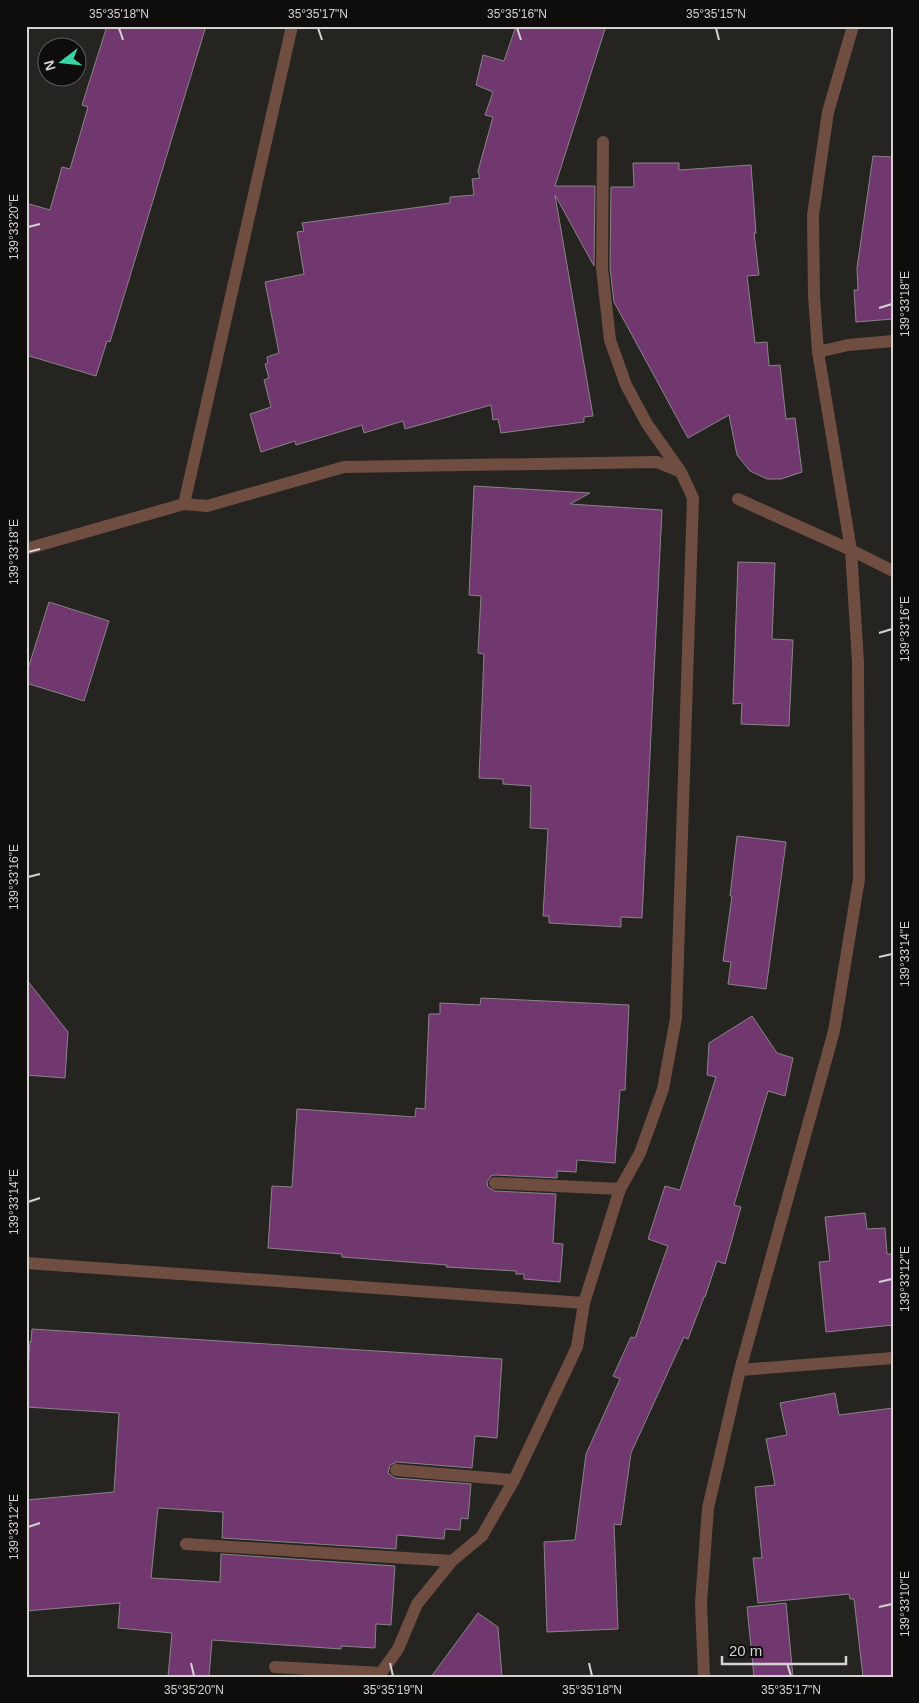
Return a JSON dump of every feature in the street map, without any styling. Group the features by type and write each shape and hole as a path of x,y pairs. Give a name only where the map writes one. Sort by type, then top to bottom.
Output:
{"street":[{"path":"184,504 292,26"},
{"path":"704,1677 701,1603 708,1508 740,1370 834,1031 859,878 858,662 851,550 818,352 814,296 813,215 828,112 853,26"},
{"path":"275,1668 380,1675 398,1649 417,1604 452,1561 482,1536 514,1480 577,1347 584,1303 620,1189 640,1153 663,1089 676,1018 693,498 681,472 646,424 626,385 610,340 602,268 604,142"},
{"path":"818,352 848,345 893,341"},
{"path":"26,549 184,504 207,506 344,467 657,462 681,472"},
{"path":"738,499 893,571"},
{"path":"495,1183 620,1189"},
{"path":"26,1263 584,1303"},
{"path":"740,1370 893,1358"},
{"path":"396,1470 514,1480"},
{"path":"186,1544 452,1561"}],"building":[{"path":"107,26 206,26 110,342 107,341 96,376 26,355 26,203 50,210 62,167 70,169 88,107 82,105"},
{"path":"516,26 606,26 555,186 595,186 594,266 555,195 593,416 584,417 584,422 501,433 498,419 493,420 491,405 405,429 403,421 364,433 362,425 296,445 295,441 261,452 250,414 271,407 264,380 269,378 265,364 268,363 267,357 279,353 265,282 304,274 297,232 304,231 302,223 450,203 450,197 474,195 472,179 480,178 478,171 493,117 485,115 493,92 476,85 483,55 504,61"},
{"path":"873,156 893,157 893,319 856,322 854,290 858,290 857,268"},
{"path":"633,163 679,163 679,170 751,165 756,233 754,233 759,275 747,276 755,343 767,342 769,366 780,365 786,419 795,418 802,472 781,479 767,479 750,471 737,455 729,415 688,438 614,302 610,268 611,187 634,187"},
{"path":"474,486 590,493 570,504 662,510 642,918 621,917 621,927 549,923 549,916 543,916 548,829 530,828 531,786 503,784 503,779 479,778 484,654 478,653 481,596 469,595"},
{"path":"738,562 775,563 772,639 793,640 789,726 741,724 742,703 733,704"},
{"path":"49,602 109,621 84,701 26,683 26,675"},
{"path":"737,836 786,842 766,989 728,984 731,962 723,961 732,896 730,896"},
{"path":"26,979 68,1032 65,1078 26,1075"},
{"path":"481,998 629,1005 625,1090 620,1090 615,1163 577,1160 576,1172 557,1171 557,1178 495,1175 491,1176 487,1182 488,1187 495,1191 556,1194 553,1243 563,1244 560,1282 524,1279 524,1274 516,1274 516,1271 446,1267 447,1265 342,1257 342,1254 268,1248 272,1186 292,1187 297,1109 415,1117 416,1108 425,1109 429,1014 440,1014 440,1003 480,1005"},
{"path":"752,1016 777,1053 793,1058 785,1096 768,1091 734,1205 741,1207 725,1264 717,1261 688,1339 684,1337 631,1453 621,1525 614,1524 618,1629 547,1632 544,1542 575,1540 586,1454 620,1379 613,1376 631,1337 635,1338 668,1246 648,1239 665,1186 680,1190 716,1077 707,1075 709,1043"},
{"path":"865,1213 867,1229 885,1228 887,1254 893,1254 893,1325 826,1332 819,1262 830,1261 825,1217"},
{"path":"32,1329 502,1359 497,1438 475,1436 472,1468 397,1462 390,1465 388,1473 395,1478 471,1484 468,1519 461,1518 460,1530 445,1529 444,1539 397,1535 396,1549 222,1538 223,1512 158,1508 151,1578 220,1582 221,1554 395,1566 391,1625 376,1624 375,1648 341,1646 341,1649 212,1640 209,1677 168,1677 172,1633 118,1628 120,1603 26,1611 26,1500 114,1492 119,1413 26,1407"},
{"path":"835,1393 839,1415 893,1408 893,1677 863,1677 854,1599 850,1599 849,1594 758,1603 753,1558 762,1558 755,1487 775,1485 766,1439 787,1435 780,1403"},
{"path":"786,1603 793,1677 754,1677 747,1607"},
{"path":"478,1613 498,1627 502,1677 431,1677"}]}
